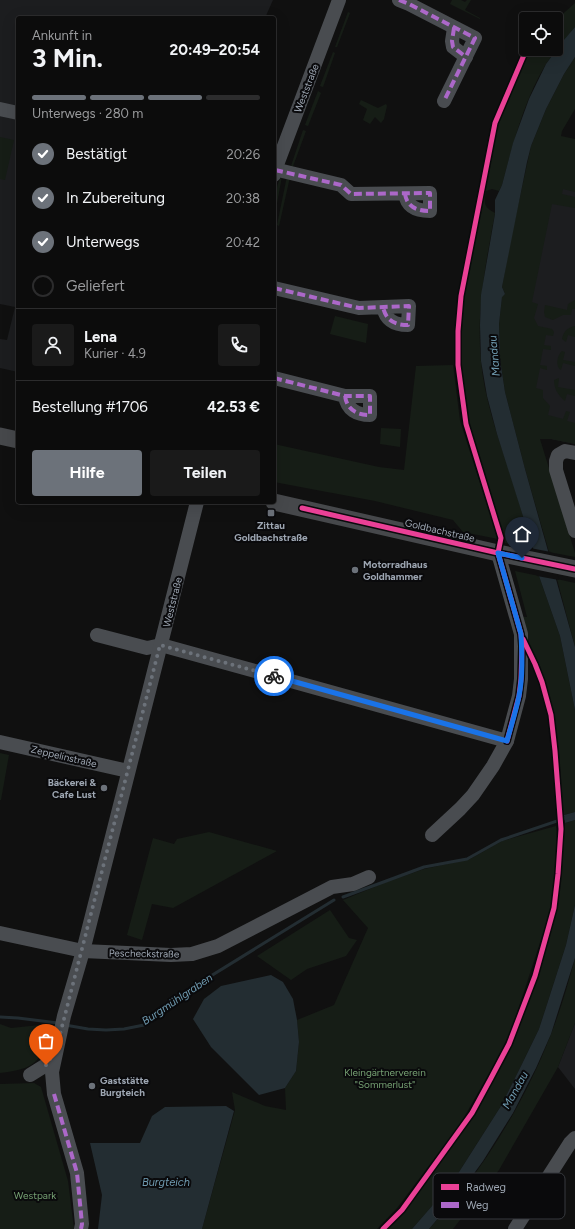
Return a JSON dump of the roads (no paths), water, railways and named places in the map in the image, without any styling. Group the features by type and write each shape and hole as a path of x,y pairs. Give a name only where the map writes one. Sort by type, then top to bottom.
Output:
{"main road":[{"path":"0,436 16,440"},
{"name":"Goldbachstraße","path":"276,502 575,569"}],"street":[{"name":"Weststraße","path":"276,166 339,0"},
{"path":"400,0 475,38 444,101"},
{"path":"454,28 452,41 453,47 466,57"},
{"path":"0,110 16,114"},
{"path":"276,171 341,185 351,194 405,194"},
{"path":"276,288 359,308 383,307"},
{"path":"276,379 345,396"},
{"path":"575,453 565,451 558,455 556,470 575,531"},
{"name":"Weststraße","path":"81,1229 77,1173 54,1094 52,1072 64,1016 196,504"},
{"path":"432,835 473,795 493,766 507,741 519,696 521,678 521,634 503,554"},
{"path":"97,635 147,648 160,645 507,741"},
{"name":"Zeppelinstraße","path":"0,742 128,771"},
{"name":"Pescheckstraße","path":"0,933 82,951 172,955 192,954 218,946 332,887 353,884 369,877"},
{"name":"Weststraße","path":"30,1075 46,1065 56,1050"},
{"path":"551,1173 570,1143 575,1138"},
{"path":"515,1229 521,1219"}],"water":[{"name":"Mandau","path":"575,27 575,57 564,74 546,109 531,146 502,287 505,294 502,297 499,324 500,359 505,392 575,647 575,710 560,636 539,576 533,548 497,434 487,396 481,361 480,325 481,295 495,214 495,200 502,185 513,143 529,99 546,64 552,56 563,56 563,41"},
{"path":"575,812 575,820 565,823 564,815"},
{"name":"Mandau","path":"575,905 575,958 551,1034 536,1068 513,1113 483,1161 474,1173 458,1173 501,1106 539,1029 566,945"},
{"path":"271,975 283,982 293,999 299,1042 296,1071 285,1088 259,1095 211,1047 193,1019 204,999 221,986"},
{"name":"Burgteich","path":"226,1106 234,1111 202,1229 98,1229 102,1195 90,1143 140,1143 152,1116 165,1107"},
{"path":"433,1205 433,1219 437,1219 429,1229 412,1229"}],"waterway":[{"name":"Burgmühlgraben","path":"343,897 424,867 467,859 501,840 575,815"},
{"name":"Burgmühlgraben","path":"65,1025 106,1030 124,1029 144,1025 180,995 334,900"},
{"name":"Burgmühlgraben","path":"0,1017 58,1023"}],"place":[{"name":"Zittau Goldbachstraße","path":"271,513"},
{"name":"Motorradhaus Goldhammer","path":"355,570"},
{"name":"Bäckerei & Cafe Lust","path":"104,788"},
{"name":"Gaststätte Burgteich","path":"92,1086"}],"park label":[{"name":"Kleingärtnerverein \"Sommerlust\"","path":"385,1078"},
{"name":"Westpark","path":"35,1195"}]}
